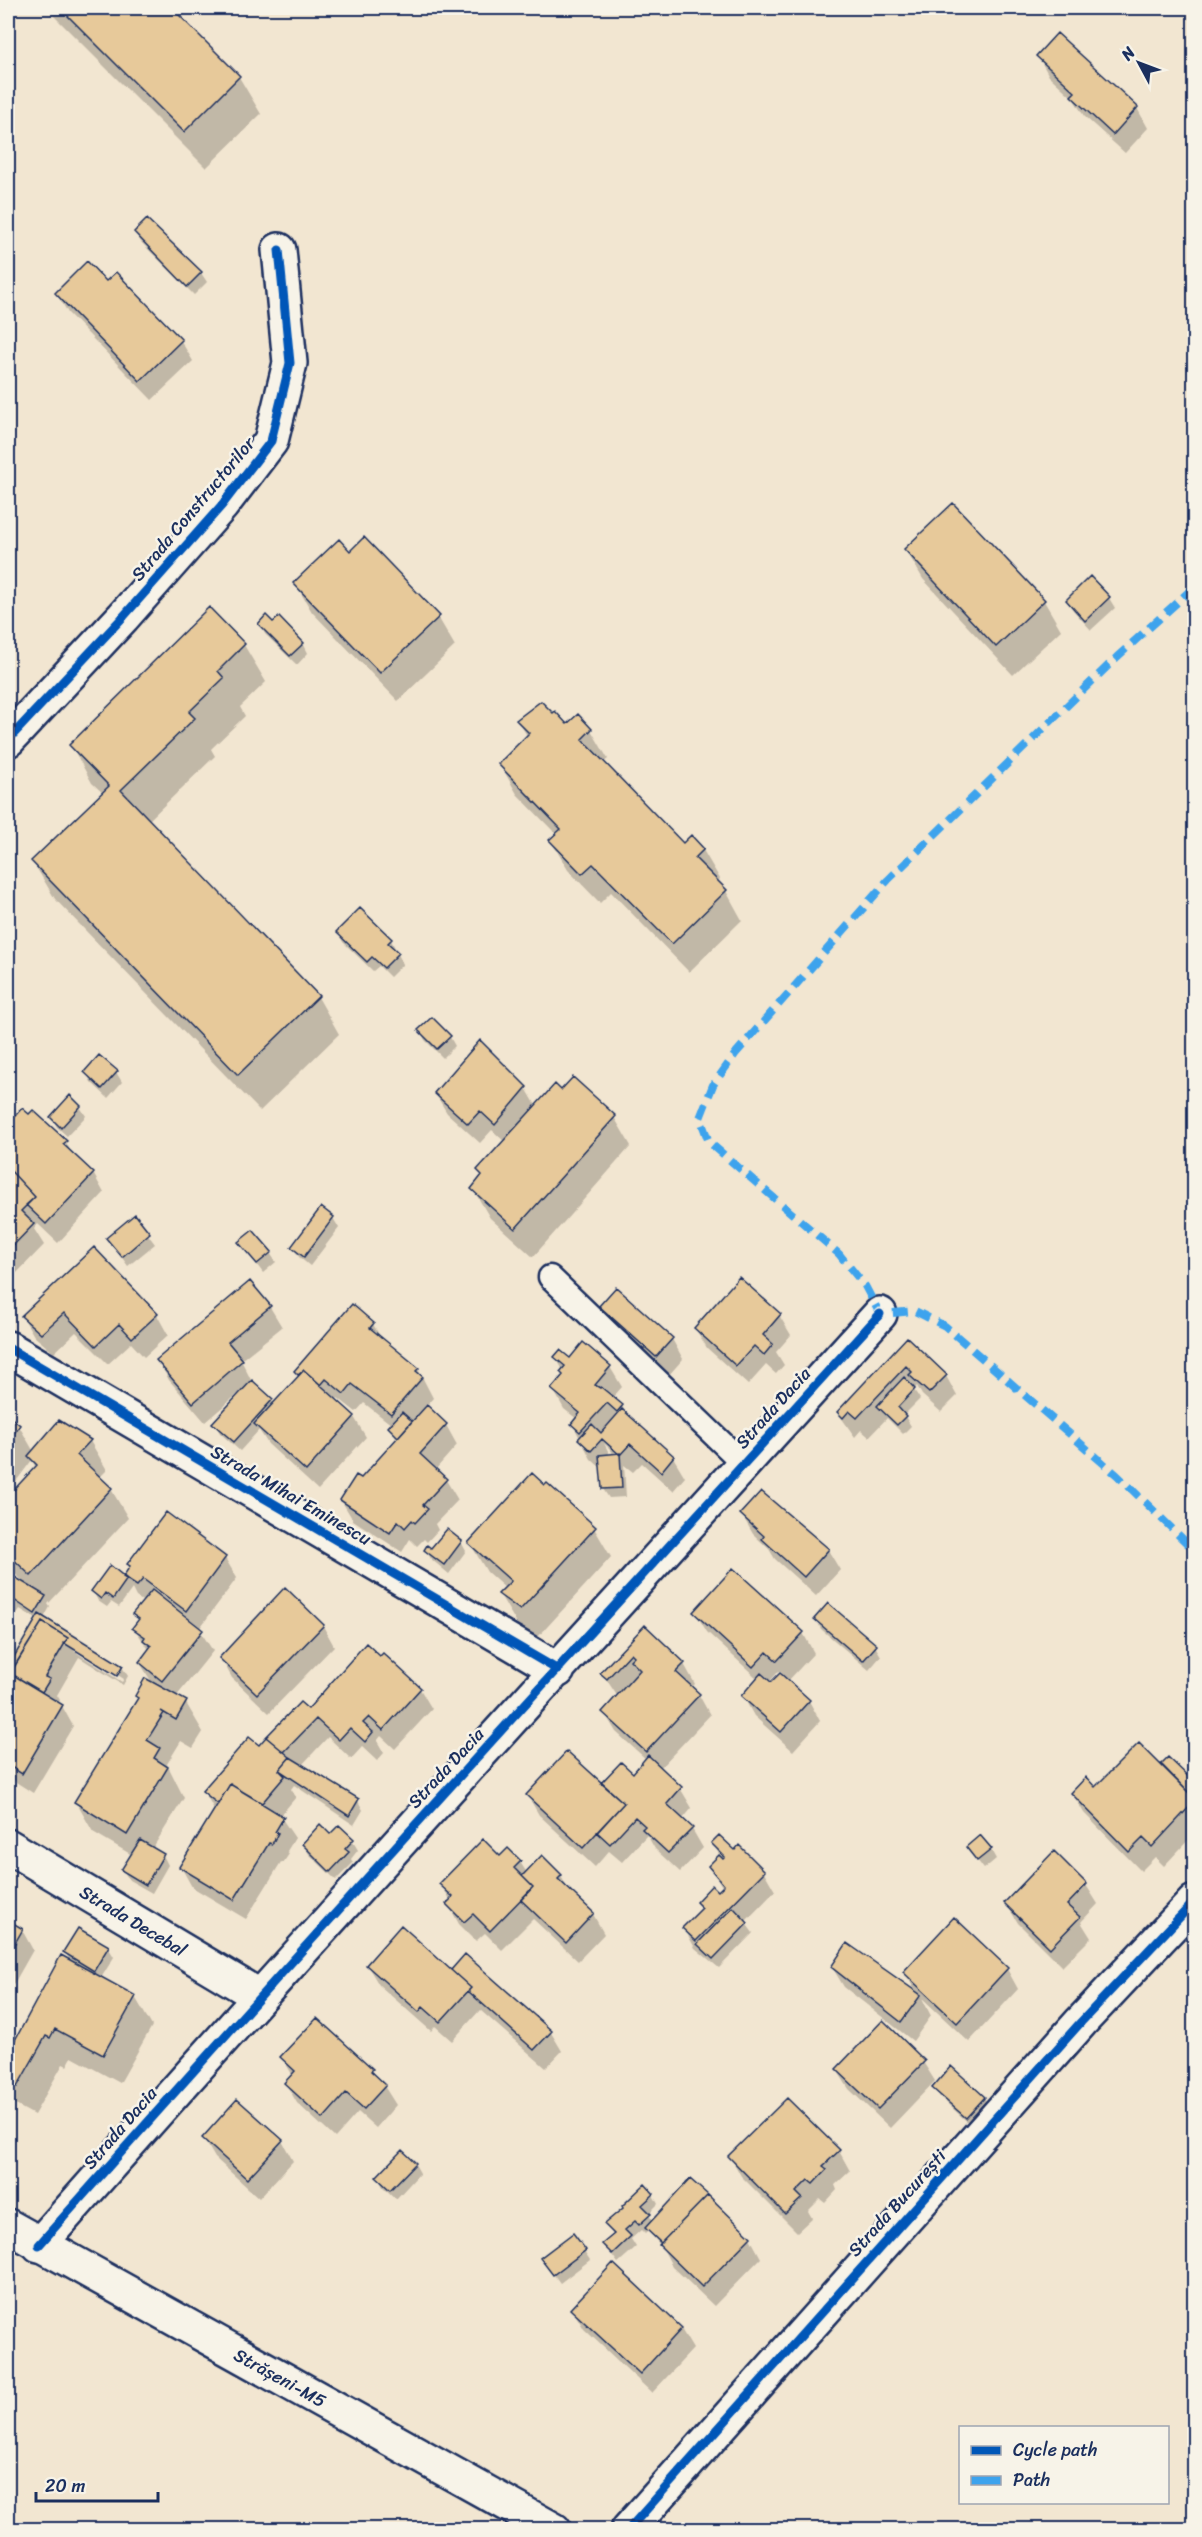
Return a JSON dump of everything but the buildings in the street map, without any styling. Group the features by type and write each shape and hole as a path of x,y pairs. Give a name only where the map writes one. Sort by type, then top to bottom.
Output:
{"street":[{"name":"Strada Constructorilor","path":"8,740 215,514 271,441 290,363 279,250"},
{"name":"Strada Dacia","path":"39,2245 258,1996 558,1670 880,1314"},
{"name":"Strada Mihai Eminescu","path":"8,1348 558,1670"},
{"name":"Strada Decebal","path":"8,1846 258,1996"},
{"name":"Strada București","path":"628,2529 1081,2022 1194,1902"},
{"name":"Strășeni-M5","path":"8,2226 554,2529"}],"lane":[{"path":"550,1277 744,1464"}],"marked path":[{"path":"1194,587 1117,657 888,880 736,1053 713,1085 700,1118 709,1142 839,1254 865,1286 880,1314 915,1311 945,1326 1117,1475 1194,1550"}],"cycle path":[{"path":"8,740 123,617 222,505 271,441 290,363 279,250"},
{"path":"39,2245 352,1895 880,1314"},
{"path":"8,1348 558,1670"},
{"path":"628,2530 1081,2022 1194,1902"}]}
